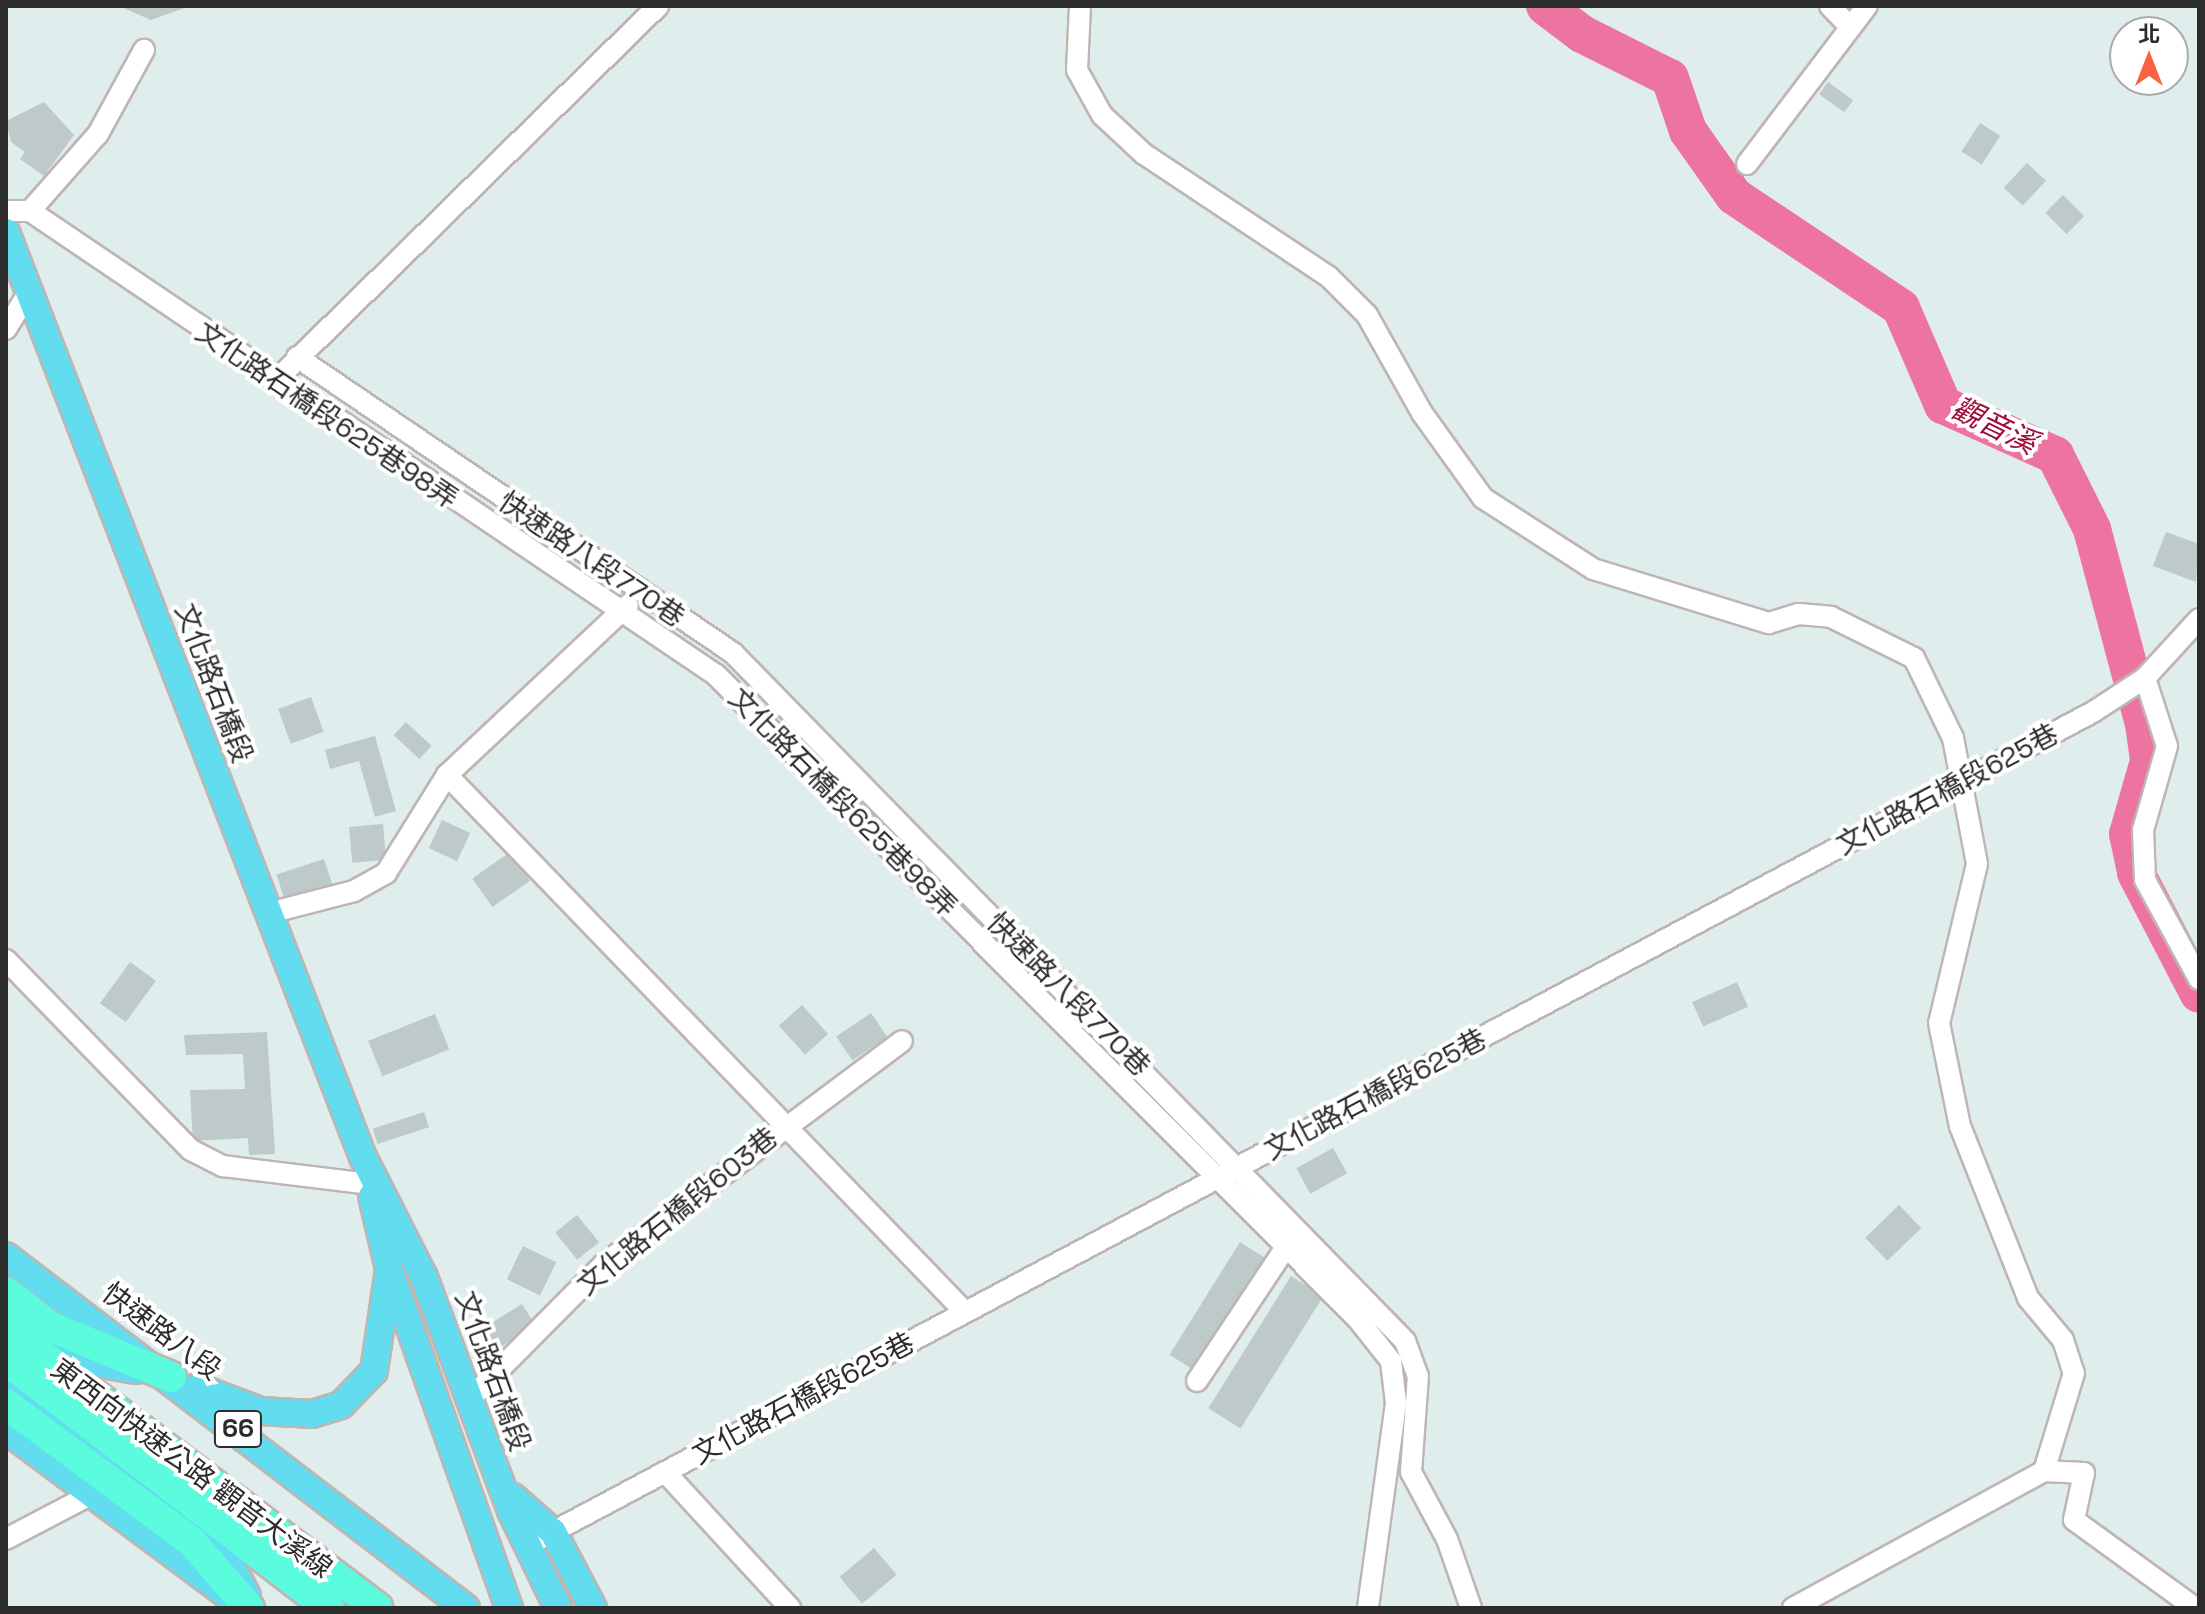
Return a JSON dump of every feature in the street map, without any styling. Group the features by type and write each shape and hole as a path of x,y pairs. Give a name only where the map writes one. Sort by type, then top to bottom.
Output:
{"highway":[{"path":"6,1292 51,1327 171,1377"},
{"name":"東西向快速公路 觀音大溪線","path":"6,1328 377,1608"},
{"name":"東西向快速公路 觀音大溪線","path":"6,1360 329,1608"},
{"path":"6,1404 192,1542 248,1608"}],"main road":[{"name":"文化路石橋段","path":"6,232 363,1157 424,1277 502,1487 543,1538 558,1608"},
{"name":"文化路石橋段","path":"363,1157 389,1269 509,1608"},
{"name":"快速路八段","path":"6,1256 171,1377 466,1608"},
{"path":"6,1303 90,1362 171,1377 261,1411 312,1414 341,1405 374,1371 389,1269"},
{"path":"6,1380 220,1543 248,1608"},
{"path":"6,1430 248,1608"},
{"path":"543,1538 593,1608"}],"street":[{"path":"276,380 658,6"},
{"path":"1080,6 1077,70 1102,115 1144,154 1329,277 1367,315 1422,413 1483,498 1593,569 1675,597 1769,623 1810,615 1877,634 1914,658 1953,738 1977,864 1939,1023 1960,1126 2001,1237 2074,1373 2044,1471"},
{"path":"1830,6 1849,26"},
{"path":"1747,164 1867,6"},
{"path":"6,211 30,211 98,134 144,50"},
{"name":"文化路石橋段625巷98弄","path":"30,211 618,614 716,675 1218,1178 1391,1361 1396,1403 1368,1608"},
{"path":"6,329 29,292"},
{"name":"快速路八段770巷","path":"297,357 640,594 733,653 1239,1167 1405,1341 1418,1376 1411,1472 1447,1539 1471,1608"},
{"path":"269,913 354,891 386,873 447,775 640,594"},
{"name":"文化路石橋段625巷","path":"543,1538 2117,694 2145,678 2199,619"},
{"path":"2145,678 2167,746 2143,830 2145,880 2199,979"},
{"path":"447,775 780,1128 965,1312"},
{"path":"6,960 191,1150 223,1166 369,1184"},
{"name":"文化路石橋段603巷","path":"469,1400 604,1264 780,1128 902,1041"},
{"path":"1197,1381 1284,1250"},
{"path":"1793,1608 2044,1471 2084,1473 2074,1520 2195,1608"},
{"path":"665,1472 790,1608"},
{"path":"6,1539 92,1494"}],"building":[{"path":"119,6 190,6 151,20"},
{"path":"1828,82 1853,100 1844,112 1819,94"},
{"path":"44,102 74,135 44,176 20,159 25,152 11,142 6,121"},
{"path":"1980,123 2000,136 1982,165 1961,152"},
{"path":"2027,163 2046,181 2023,206 2004,188"},
{"path":"2063,195 2084,216 2067,234 2045,213"},
{"path":"2166,532 2199,544 2196,582 2153,566"},
{"path":"311,697 324,732 291,744 278,709"},
{"path":"406,722 432,746 419,759 394,735"},
{"path":"375,736 396,811 375,817 359,761 330,769 325,750"},
{"path":"442,820 470,833 457,861 429,848"},
{"path":"383,824 386,860 352,863 349,827"},
{"path":"510,852 530,881 492,907 472,878"},
{"path":"324,859 333,887 285,902 276,874"},
{"path":"130,962 156,981 126,1022 100,1003"},
{"path":"1737,982 1748,1007 1703,1027 1692,1002"},
{"path":"802,1005 828,1034 805,1055 779,1026"},
{"path":"871,1013 887,1037 852,1061 836,1036"},
{"path":"435,1014 449,1049 382,1076 368,1041"},
{"path":"267,1032 275,1154 249,1155 248,1138 193,1141 190,1090 245,1089 243,1054 186,1055 184,1035"},
{"path":"424,1112 429,1127 378,1144 373,1129"},
{"path":"1333,1148 1347,1173 1310,1194 1296,1168"},
{"path":"1899,1205 1921,1228 1887,1261 1865,1238"},
{"path":"577,1215 599,1242 577,1260 555,1233"},
{"path":"1240,1242 1266,1258 1196,1371 1170,1355"},
{"path":"523,1246 556,1262 540,1295 507,1279"},
{"path":"1291,1276 1323,1296 1241,1428 1208,1408"},
{"path":"522,1304 535,1325 497,1349 484,1328"},
{"path":"874,1548 896,1575 862,1604 840,1577"}],"waterway":[{"name":"觀音溪","path":"1545,6 1582,34 1670,78 1688,131 1734,196 1901,308 1943,405 2055,455 2092,529 2144,724 2149,761 2128,834 2136,873 2199,994"}]}
